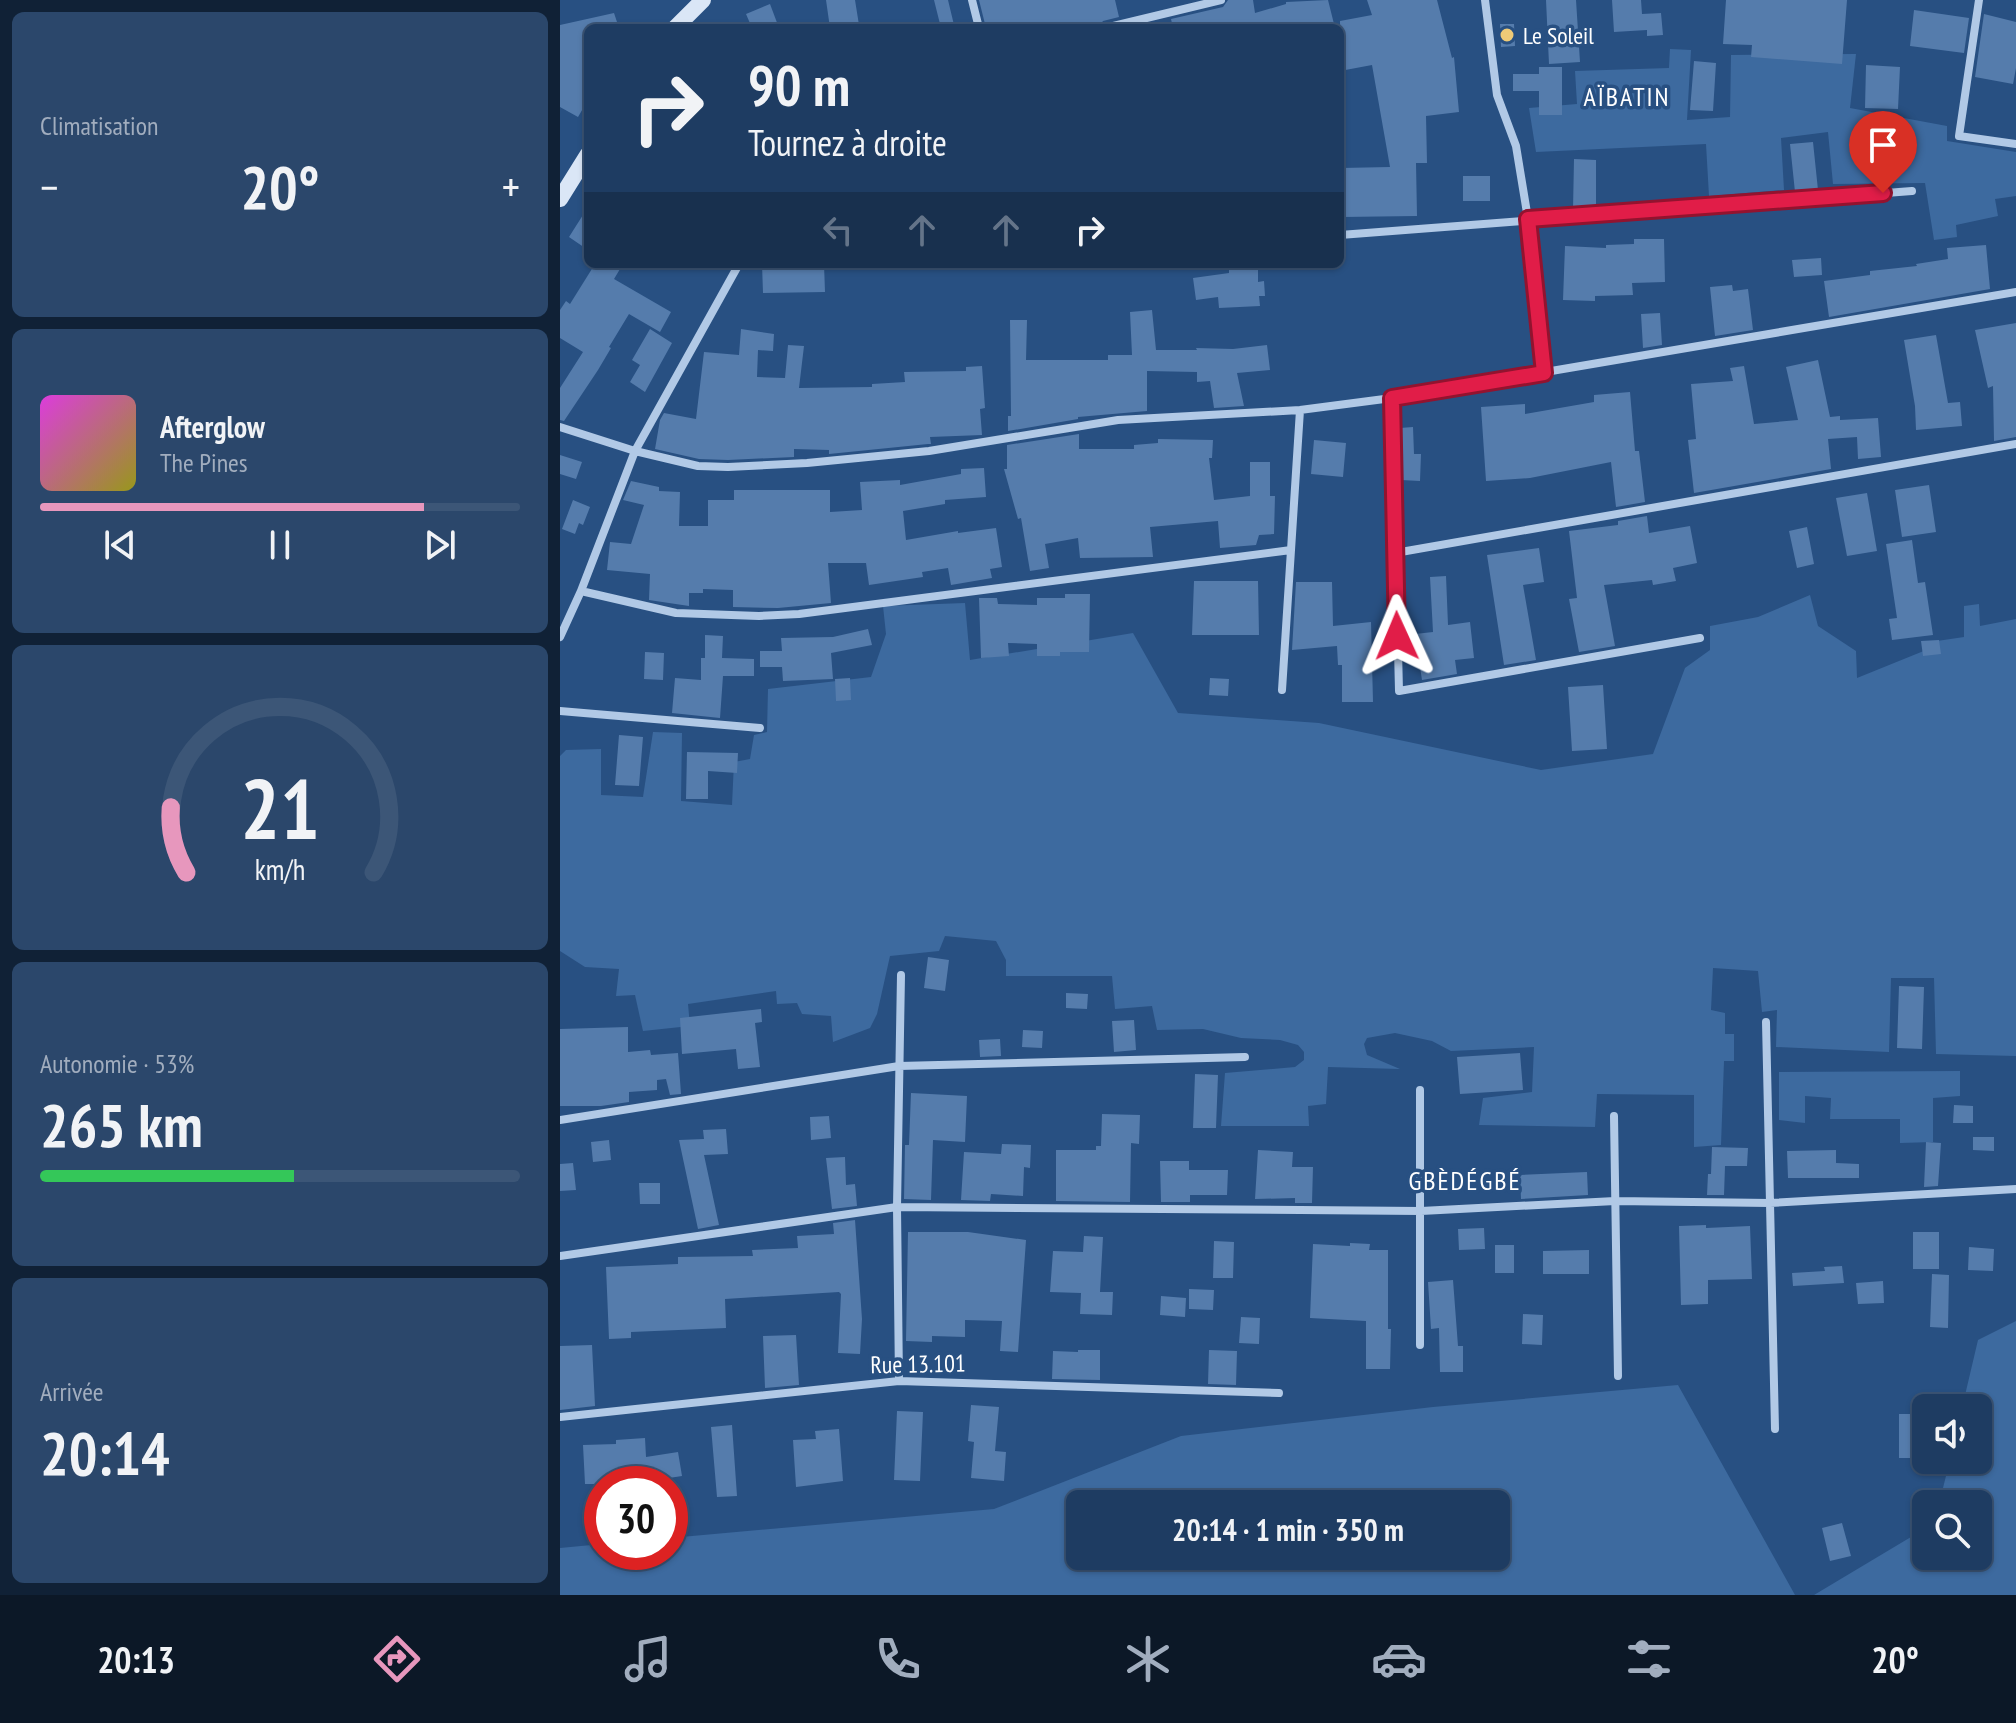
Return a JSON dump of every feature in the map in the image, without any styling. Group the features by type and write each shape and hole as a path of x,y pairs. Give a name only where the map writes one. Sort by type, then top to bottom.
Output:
{"main road":[{"path":"679,24 703,0"},
{"path":"560,199 584,160"}],"street":[{"path":"972,0 978,24"},
{"path":"1122,24 1221,0"},
{"path":"1485,0 1497,95 1516,146 1528,219 1544,373"},
{"path":"1979,0 1959,136 2016,144"},
{"path":"1344,235 1912,191"},
{"path":"560,637 635,451 737,268"},
{"path":"560,427 635,451 698,466 807,463 929,451 1118,420 1300,410 1392,398 2016,292"},
{"path":"1392,398 1399,691 1700,638"},
{"path":"1282,690 1300,410"},
{"path":"1395,553 2016,444"},
{"path":"581,591 676,613 799,614 1291,550"},
{"path":"560,711 760,728"},
{"path":"899,1381 897,1207 901,975"},
{"path":"1766,1022 1775,1429"},
{"path":"560,1120 899,1066 1245,1057"},
{"path":"1420,1090 1420,1345"},
{"path":"1614,1116 1618,1376"},
{"path":"560,1256 897,1207 1421,1211 1615,1201 1770,1203 2016,1189"},
{"name":"Rue 13.101","path":"560,1417 899,1381 1279,1393"}],"shaded area":[{"path":"1670,49 1691,50 1687,120 1730,117 1731,55 1856,54 1850,108 1947,126 1947,141 2016,152 2016,196 1995,199 1998,216 1956,225 1957,237 1934,240 1925,183 1833,184 1828,132 1781,138 1784,190 1709,196 1706,144 1536,152 1529,108 1577,104 1575,71 1669,68"},
{"path":"1810,595 1818,626 1856,651 1857,678 1936,646 1937,641 1964,637 1964,606 1979,604 1980,626 2016,619 2016,1056 1936,1054 1934,978 1891,978 1889,1052 1776,1047 1777,1010 1762,1012 1758,971 1713,968 1711,1010 1725,1013 1725,1034 1734,1034 1734,1061 1724,1061 1721,1145 1694,1147 1694,1095 1597,1094 1595,1127 1479,1125 1483,1098 1532,1092 1534,1047 1451,1051 1432,1041 1395,1033 1367,1038 1364,1044 1367,1055 1400,1069 1328,1067 1326,1104 1308,1106 1309,1126 1221,1126 1225,1073 1295,1067 1304,1060 1304,1052 1298,1045 1280,1040 1241,1038 1203,1029 1157,1030 1152,1006 1115,1009 1112,976 1006,976 1006,960 996,941 945,936 939,951 890,956 877,1014 870,1028 833,1042 831,1016 802,1014 797,1003 777,1004 776,991 688,1004 690,1026 643,1031 635,995 616,996 619,969 585,967 560,951 560,756 566,750 601,749 601,795 643,797 653,732 682,733 681,801 732,805 734,762 750,759 754,735 767,732 768,689 871,677 886,634 883,606 965,603 970,660 1133,633 1178,713 1319,723 1541,770 1653,754 1685,668 1710,650 1710,626 1758,617"},
{"path":"1960,1071 1960,1096 1933,1098 1933,1142 1900,1143 1900,1119 1830,1119 1831,1098 1805,1096 1805,1123 1779,1120 1779,1072"},
{"path":"2016,1321 2016,1595 1814,1595 1912,1536 1912,1570 1992,1570 1992,1490 1942,1490 1946,1474 1992,1474 1992,1394 1965,1394 1978,1340"},
{"path":"1678,1385 1795,1595 560,1595 560,1548 584,1546 584,1570 688,1570 688,1536 994,1509 1181,1436 1433,1407"}],"building":[{"path":"826,0 855,0 859,24 829,24"},
{"path":"934,0 948,0 954,24 940,24"},
{"path":"979,0 1115,0 1119,17 1101,24 985,24"},
{"path":"1228,0 1253,0 1255,13 1286,2 1328,0 1334,24 1172,24 1171,19 1223,7"},
{"path":"1367,0 1437,0 1454,57 1459,112 1426,116 1427,163 1416,163 1417,216 1344,217 1344,168 1390,167 1372,65 1344,70 1344,24 1340,21 1372,15"},
{"path":"1546,0 1576,0 1580,62 1549,64"},
{"path":"1612,0 1641,0 1642,14 1661,13 1663,35 1647,36 1647,30 1614,32"},
{"path":"1726,0 1847,0 1842,64 1751,57 1752,45 1723,44"},
{"path":"770,4 778,24 750,24 746,14"},
{"path":"1914,10 1969,18 1964,53 1910,46"},
{"path":"614,13 618,24 584,24 584,107 578,117 560,107 560,25"},
{"path":"1984,14 2016,22 2013,84 1975,77"},
{"path":"1500,24 1514,24 1515,46 1501,47"},
{"path":"1694,61 1716,63 1713,111 1690,110"},
{"path":"1866,65 1900,67 1898,109 1865,108"},
{"path":"1539,67 1562,67 1562,115 1539,115 1539,91 1513,91 1513,74 1539,74"},
{"path":"1813,142 1818,190 1795,192 1790,144"},
{"path":"1574,159 1596,160 1596,208 1573,210"},
{"path":"1463,176 1490,176 1490,201 1463,201"},
{"path":"584,213 584,247 569,237"},
{"path":"1634,239 1664,239 1665,282 1632,283 1633,295 1595,296 1595,301 1563,300 1565,246 1606,248 1606,245 1634,244"},
{"path":"1986,245 1990,289 1829,317 1824,281 1948,259 1947,248"},
{"path":"1821,258 1822,275 1794,277 1792,260"},
{"path":"592,268 621,268 614,279 671,312 660,332 629,314 598,370 564,421 560,420 560,388 583,352 560,338 560,310 566,301 570,304"},
{"path":"762,268 824,268 825,292 763,293"},
{"path":"1258,268 1258,282 1264,281 1265,296 1259,296 1260,306 1219,308 1218,297 1196,300 1193,278 1229,273 1229,270"},
{"path":"1732,285 1733,291 1748,289 1753,330 1715,336 1710,287"},
{"path":"1152,310 1156,350 1233,349 1267,345 1270,370 1237,373 1244,406 1214,408 1210,381 1197,382 1197,372 1147,371 1147,411 1078,417 1008,431 1008,416 1011,416 1010,320 1027,320 1026,360 1108,360 1108,355 1132,355 1130,312"},
{"path":"1660,313 1662,345 1643,348 1641,314"},
{"path":"2016,323 2016,437 1994,441 1993,386 1988,388 1975,330"},
{"path":"650,329 672,343 645,392 630,382 640,365 632,360"},
{"path":"741,329 774,334 773,351 758,350 757,377 785,378 788,345 804,346 799,388 872,387 872,384 905,382 904,372 966,371 966,367 982,366 985,408 980,409 982,435 930,437 931,444 829,454 829,450 794,449 794,457 728,460 699,459 655,449 664,413 696,419 704,352 739,355"},
{"path":"1936,335 1948,403 1960,402 1962,426 1916,430 1904,340"},
{"path":"1818,360 1830,417 1840,416 1840,420 1878,418 1881,457 1858,459 1857,437 1828,439 1831,469 1694,493 1688,440 1696,439 1691,384 1733,381 1730,368 1744,366 1754,424 1798,420 1786,367"},
{"path":"1630,392 1635,451 1639,451 1645,502 1616,507 1611,462 1530,478 1486,481 1481,407 1525,404 1525,414 1594,402 1594,395"},
{"path":"1413,427 1414,454 1421,454 1420,481 1401,480 1400,428"},
{"path":"1079,434 1079,449 1134,449 1134,445 1158,443 1158,439 1213,440 1212,458 1209,458 1214,500 1250,496 1250,462 1270,462 1270,496 1275,496 1274,534 1259,535 1256,545 1220,548 1218,521 1150,527 1153,557 1080,558 1078,538 1045,544 1049,568 1030,571 1021,518 1018,519 1004,469 1007,469 1007,445"},
{"path":"1314,440 1346,443 1343,477 1311,474"},
{"path":"560,455 582,462 576,479 560,474"},
{"path":"984,468 986,497 945,500 945,504 903,511 906,540 996,528 1002,567 990,569 992,578 951,585 948,568 922,572 923,577 869,585 866,563 828,563 831,603 778,608 733,607 733,590 703,589 703,593 689,593 689,606 649,600 650,574 607,570 610,542 631,544 644,505 623,500 631,481 659,487 659,491 680,492 679,526 708,526 708,500 734,500 734,490 830,490 830,512 862,510 860,482 900,480 900,485 961,474 961,469"},
{"path":"1929,485 1936,532 1902,537 1895,490"},
{"path":"1867,493 1877,551 1847,556 1836,498"},
{"path":"573,500 590,507 583,525 579,523 575,534 562,529"},
{"path":"1647,516 1649,533 1690,526 1697,563 1673,568 1676,581 1653,585 1652,580 1604,585 1615,646 1579,652 1569,599 1577,598 1569,531 1618,525 1618,521"},
{"path":"1807,527 1814,564 1797,568 1789,531"},
{"path":"1912,540 1918,583 1925,582 1933,635 1892,640 1889,619 1897,618 1886,544"},
{"path":"1539,548 1544,582 1523,585 1536,660 1504,665 1487,555"},
{"path":"1446,576 1448,625 1470,622 1474,658 1455,660 1457,674 1422,680 1415,634 1433,632 1430,577"},
{"path":"1194,581 1258,581 1259,635 1192,635"},
{"path":"1296,582 1332,582 1333,626 1371,622 1373,702 1342,702 1342,665 1338,665 1337,646 1292,650"},
{"path":"1065,594 1090,594 1089,652 1037,656 1037,644 1008,643 1009,656 981,658 979,598 997,598 998,604 1037,605 1037,598 1065,598"},
{"path":"868,629 872,645 831,653 833,679 783,681 782,667 760,667 760,651 782,651 781,638 833,637"},
{"path":"705,635 723,636 722,658 754,659 754,676 723,676 720,718 672,713 675,678 701,680"},
{"path":"1939,640 1941,654 1923,656 1921,641"},
{"path":"645,652 664,653 663,680 644,679"},
{"path":"850,678 851,700 836,701 835,679"},
{"path":"1210,678 1229,679 1228,696 1209,695"},
{"path":"1603,685 1607,749 1572,751 1568,687"},
{"path":"619,735 643,737 639,786 615,785"},
{"path":"687,752 738,753 737,773 708,771 708,799 686,799"},
{"path":"928,957 949,960 945,991 924,988"},
{"path":"1899,986 1924,987 1922,1049 1897,1048"},
{"path":"1066,993 1088,994 1087,1009 1066,1008"},
{"path":"761,1009 762,1022 755,1023 760,1067 738,1069 736,1049 682,1054 680,1018"},
{"path":"1134,1020 1136,1050 1114,1052 1112,1021"},
{"path":"628,1027 628,1052 650,1050 651,1055 678,1053 681,1094 670,1095 666,1079 657,1080 657,1090 629,1092 629,1102 560,1106 560,1029"},
{"path":"1023,1030 1043,1031 1042,1048 1022,1047"},
{"path":"1000,1039 1001,1056 980,1057 979,1040"},
{"path":"1520,1053 1523,1090 1460,1094 1457,1057"},
{"path":"1195,1074 1218,1075 1216,1128 1193,1128"},
{"path":"911,1093 967,1096 965,1142 933,1140 931,1200 904,1199 905,1145 909,1145"},
{"path":"1954,1105 1973,1106 1973,1123 1953,1123"},
{"path":"1102,1114 1140,1115 1139,1144 1131,1143 1130,1202 1056,1201 1056,1150 1096,1150 1096,1146 1101,1146"},
{"path":"829,1116 831,1138 811,1140 810,1117"},
{"path":"726,1129 728,1154 704,1155 719,1225 698,1229 679,1140 704,1139 703,1130"},
{"path":"1973,1137 1994,1137 1994,1151 1973,1150"},
{"path":"609,1140 611,1160 593,1162 591,1142"},
{"path":"1926,1142 1941,1143 1938,1186 1924,1187"},
{"path":"1002,1144 1031,1145 1030,1168 1024,1167 1023,1196 991,1194 990,1201 961,1200 964,1152 1001,1154"},
{"path":"1712,1147 1748,1148 1747,1166 1725,1166 1724,1195 1707,1195"},
{"path":"1258,1150 1293,1152 1292,1167 1313,1167 1312,1203 1295,1203 1295,1198 1255,1199"},
{"path":"1836,1150 1836,1163 1859,1164 1859,1178 1788,1178 1787,1151"},
{"path":"845,1157 846,1185 855,1184 857,1206 832,1209 826,1158"},
{"path":"1160,1161 1189,1161 1189,1170 1228,1170 1227,1195 1190,1195 1190,1202 1161,1202"},
{"path":"573,1163 576,1190 560,1191 560,1164"},
{"path":"1587,1172 1588,1195 1521,1199 1520,1175"},
{"path":"639,1183 660,1183 660,1204 640,1204"},
{"path":"855,1220 862,1319 860,1354 838,1353 839,1292 725,1299 726,1328 631,1332 631,1338 609,1339 606,1267 678,1264 678,1257 753,1256 752,1250 798,1248 797,1236 834,1234 833,1223"},
{"path":"1706,1225 1706,1228 1750,1226 1752,1279 1708,1280 1708,1304 1681,1305 1679,1226"},
{"path":"1484,1228 1485,1249 1459,1250 1458,1229"},
{"path":"908,1232 968,1232 1026,1240 1018,1352 1000,1351 1002,1321 965,1320 965,1337 932,1336 932,1342 906,1341"},
{"path":"1913,1232 1939,1232 1939,1269 1913,1269"},
{"path":"1084,1236 1103,1237 1100,1292 1113,1292 1112,1315 1080,1314 1081,1293 1050,1292 1053,1251 1083,1252"},
{"path":"1214,1241 1234,1242 1233,1278 1213,1278"},
{"path":"1350,1243 1370,1244 1369,1250 1388,1250 1390,1369 1366,1369 1366,1321 1310,1318 1313,1244 1350,1246"},
{"path":"1495,1245 1514,1245 1514,1273 1495,1273"},
{"path":"1969,1247 1994,1249 1993,1271 1968,1270"},
{"path":"1589,1250 1589,1274 1543,1274 1543,1251"},
{"path":"1842,1266 1844,1283 1793,1286 1792,1273 1825,1271 1824,1267"},
{"path":"1932,1274 1949,1275 1948,1328 1930,1327"},
{"path":"1453,1280 1458,1346 1463,1346 1463,1372 1440,1372 1439,1328 1431,1329 1428,1282"},
{"path":"1883,1281 1884,1303 1858,1304 1856,1283"},
{"path":"1189,1289 1214,1290 1213,1310 1189,1309"},
{"path":"1161,1296 1186,1298 1185,1317 1160,1315"},
{"path":"1523,1314 1543,1315 1542,1345 1522,1344"},
{"path":"1241,1317 1260,1318 1259,1344 1239,1343"},
{"path":"796,1335 799,1385 765,1388 763,1336"},
{"path":"592,1345 595,1406 560,1410 560,1346"},
{"path":"1100,1350 1100,1380 1052,1379 1053,1351"},
{"path":"1209,1350 1237,1351 1236,1385 1208,1384"},
{"path":"971,1405 999,1407 995,1451 1006,1452 1004,1481 971,1478 974,1442 968,1441"},
{"path":"897,1411 923,1412 920,1481 894,1480"},
{"path":"1899,1414 1912,1414 1912,1458 1899,1458"},
{"path":"732,1425 737,1496 717,1497 711,1427"},
{"path":"839,1429 843,1481 796,1487 793,1440 816,1439 815,1431"},
{"path":"645,1438 646,1457 678,1452 680,1466 584,1466 583,1445 616,1444 616,1440"},
{"path":"1842,1523 1851,1556 1830,1561 1822,1528"}],"place":[{"name":"Le Soleil","path":"1507,35"}],"district":[{"name":"AÏBATIN","path":"1627,96"},
{"name":"GBÈDÉGBÉ","path":"1465,1180"}],"route":[{"path":"1397,636 1392,398 1544,373 1528,219 1883,193"}]}
